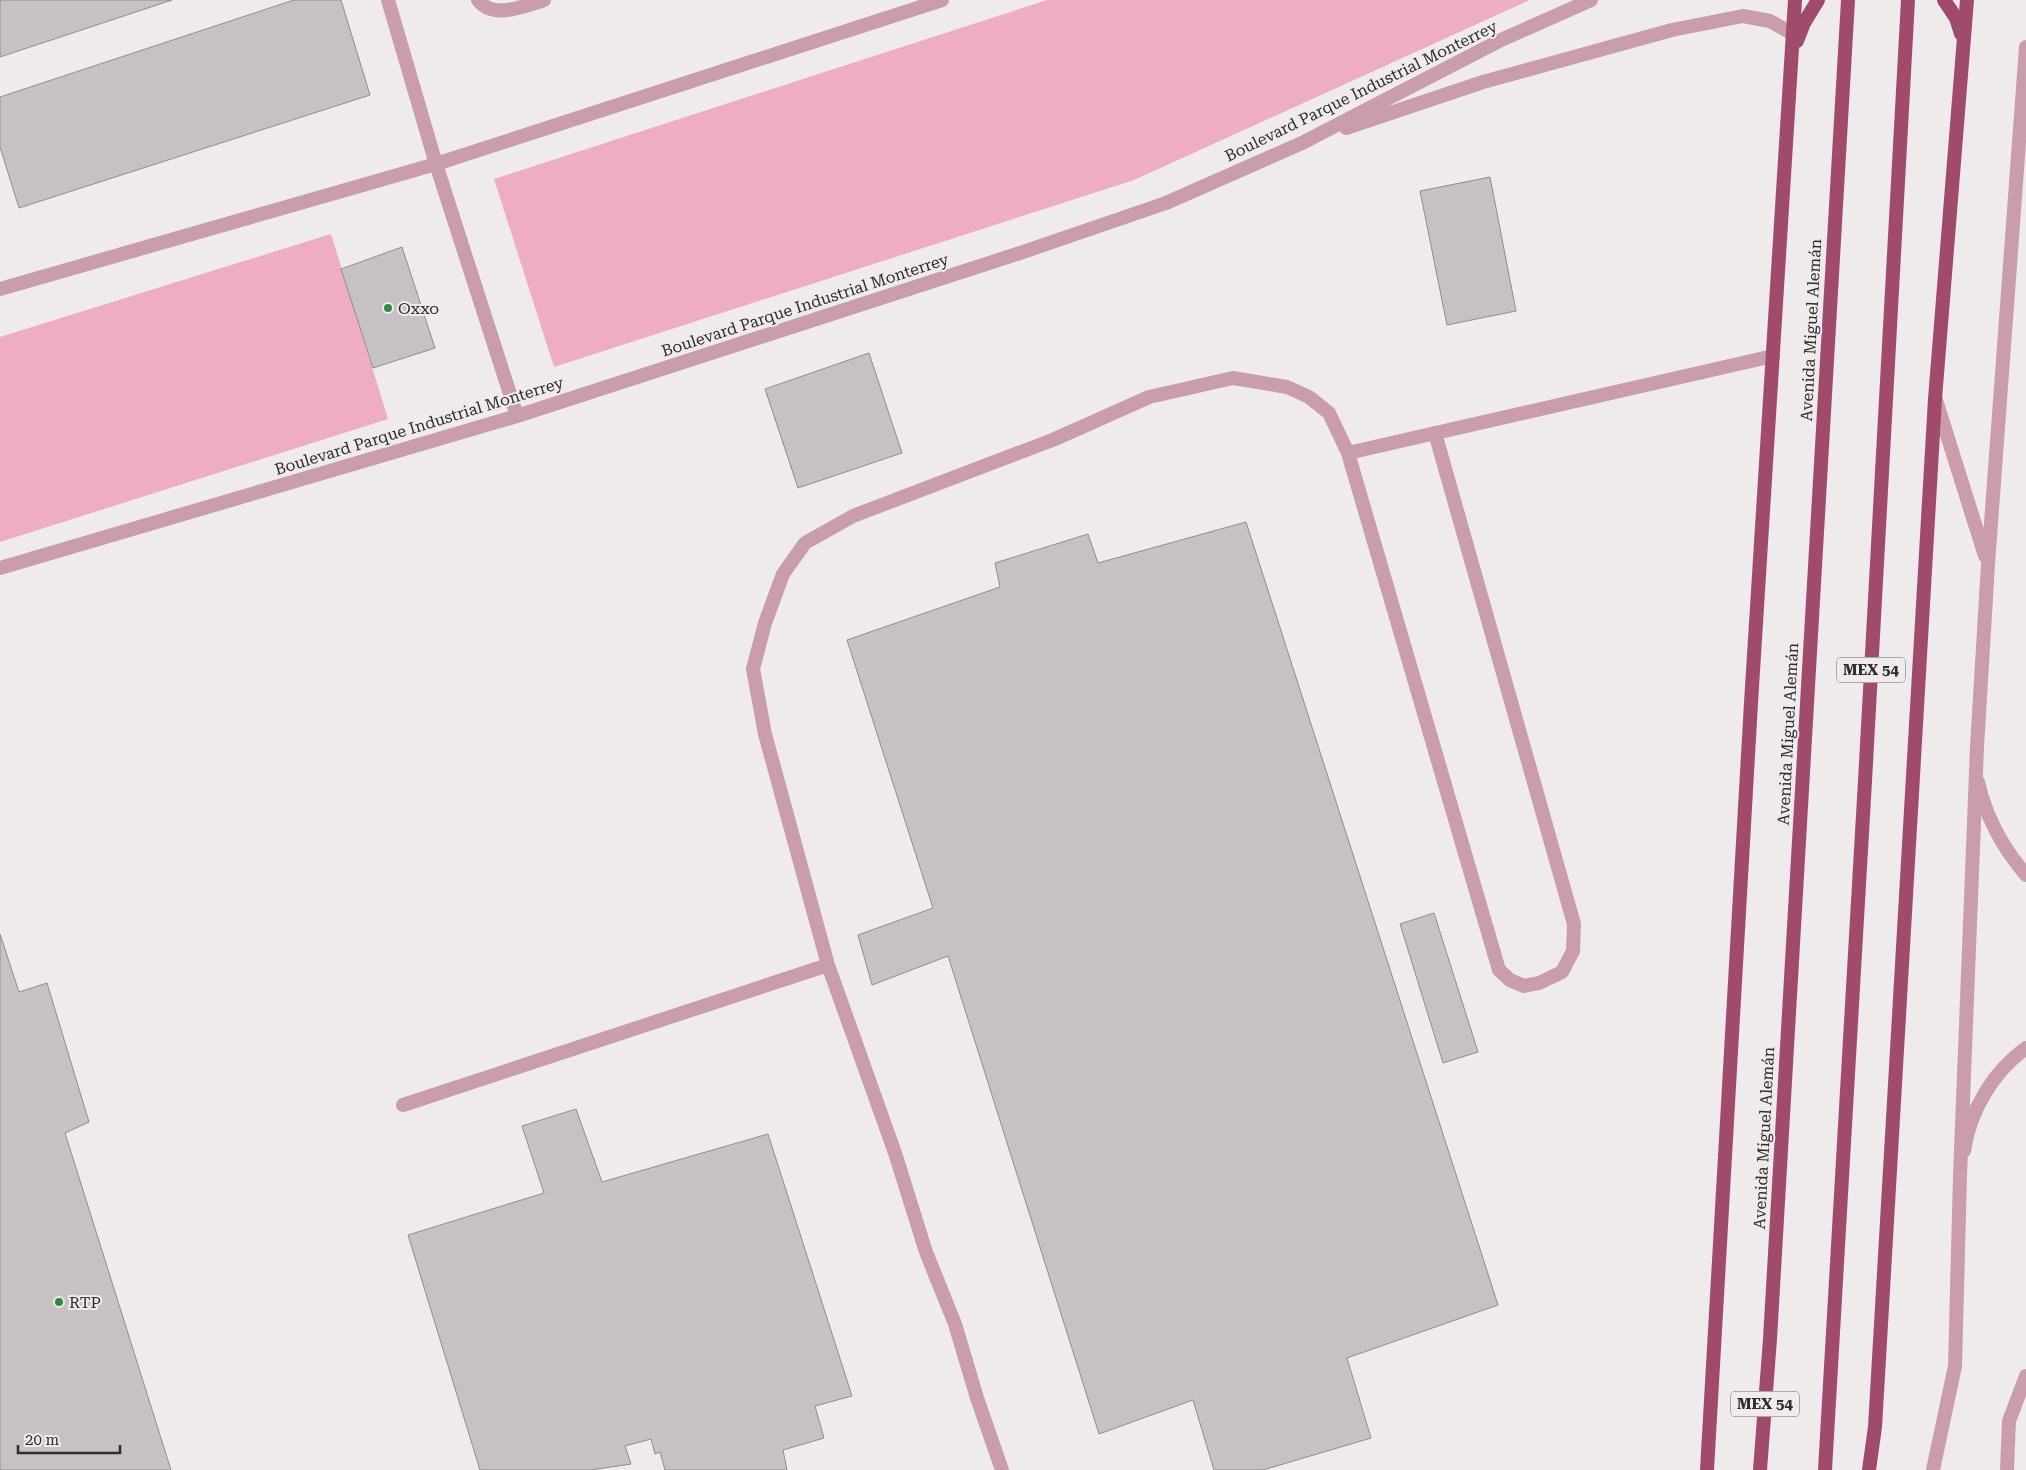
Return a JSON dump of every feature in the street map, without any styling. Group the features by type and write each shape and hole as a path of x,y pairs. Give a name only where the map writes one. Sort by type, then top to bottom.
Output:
{"highway":[{"path":"1707,1470 1750,713 1795,0"},
{"path":"1792,56 1804,23 1818,0"},
{"name":"Avenida Miguel Alemán","path":"1760,1470 1770,1339 1848,0"},
{"name":"MEX 54","path":"1825,1470 1834,1341 1908,0"},
{"path":"1944,0 1956,18 1961,36 1963,55"},
{"path":"1870,1470 1876,1417 1935,398 1966,0"}],"street":[{"path":"388,0 436,164 517,416"},
{"path":"478,0 482,5 496,10 515,9 544,0"},
{"path":"0,289 436,164 942,0"},
{"name":"Boulevard Parque Industrial Monterrey","path":"0,568 517,416 1157,207 1302,143 1501,40 1591,0"},
{"path":"1302,143 1483,82 1672,30 1743,16 1770,21 1793,34"},
{"path":"1933,1470 1954,1366 1975,772 1988,564 2026,46"},
{"path":"1348,453 1773,356"},
{"path":"1002,1470 977,1398 955,1324 926,1252 892,1144 828,966 765,734 753,669 765,623 783,574 805,543 853,516 1055,439 1149,396 1233,378 1287,387 1309,397 1329,413 1348,453 1499,970 1510,980 1524,986 1539,983 1562,972 1573,951 1574,924 1435,433"},
{"path":"1935,398 1988,564"},
{"path":"1975,772 1989,818 2012,858 2026,875"},
{"path":"403,1105 828,966"},
{"path":"1960,1176 1964,1146 1983,1096 1994,1076 2012,1058 2026,1048"},
{"path":"2007,1470 2009,1421 2026,1376"}],"shaded area":[{"path":"1047,0 1530,0 1134,180 554,367 494,179"},
{"path":"331,234 388,419 0,542 0,337"}],"building":[{"path":"0,0 172,0 0,57"},
{"path":"294,0 341,0 370,95 19,208 0,147 0,97"},
{"path":"1490,177 1516,311 1447,325 1420,191"},
{"name":"Oxxo","path":"402,247 435,348 373,368 341,269"},
{"path":"869,353 902,453 798,488 765,389"},
{"path":"1246,522 1498,1305 1347,1358 1371,1438 1263,1470 1214,1470 1193,1400 1099,1434 948,956 872,985 858,935 933,908 847,640 1000,587 995,563 1088,534 1098,563"},
{"path":"1434,913 1478,1052 1443,1063 1400,924"},
{"name":"RTP","path":"0,934 19,992 47,983 89,1122 65,1133 171,1470 0,1470"},
{"path":"576,1109 602,1182 768,1134 852,1396 815,1406 824,1438 783,1450 787,1470 665,1470 660,1452 655,1454 651,1439 625,1446 631,1464 591,1470 480,1470 408,1235 544,1193 522,1126"}],"place":[{"name":"Oxxo","path":"388,308"},
{"name":"RTP","path":"59,1302"}]}
